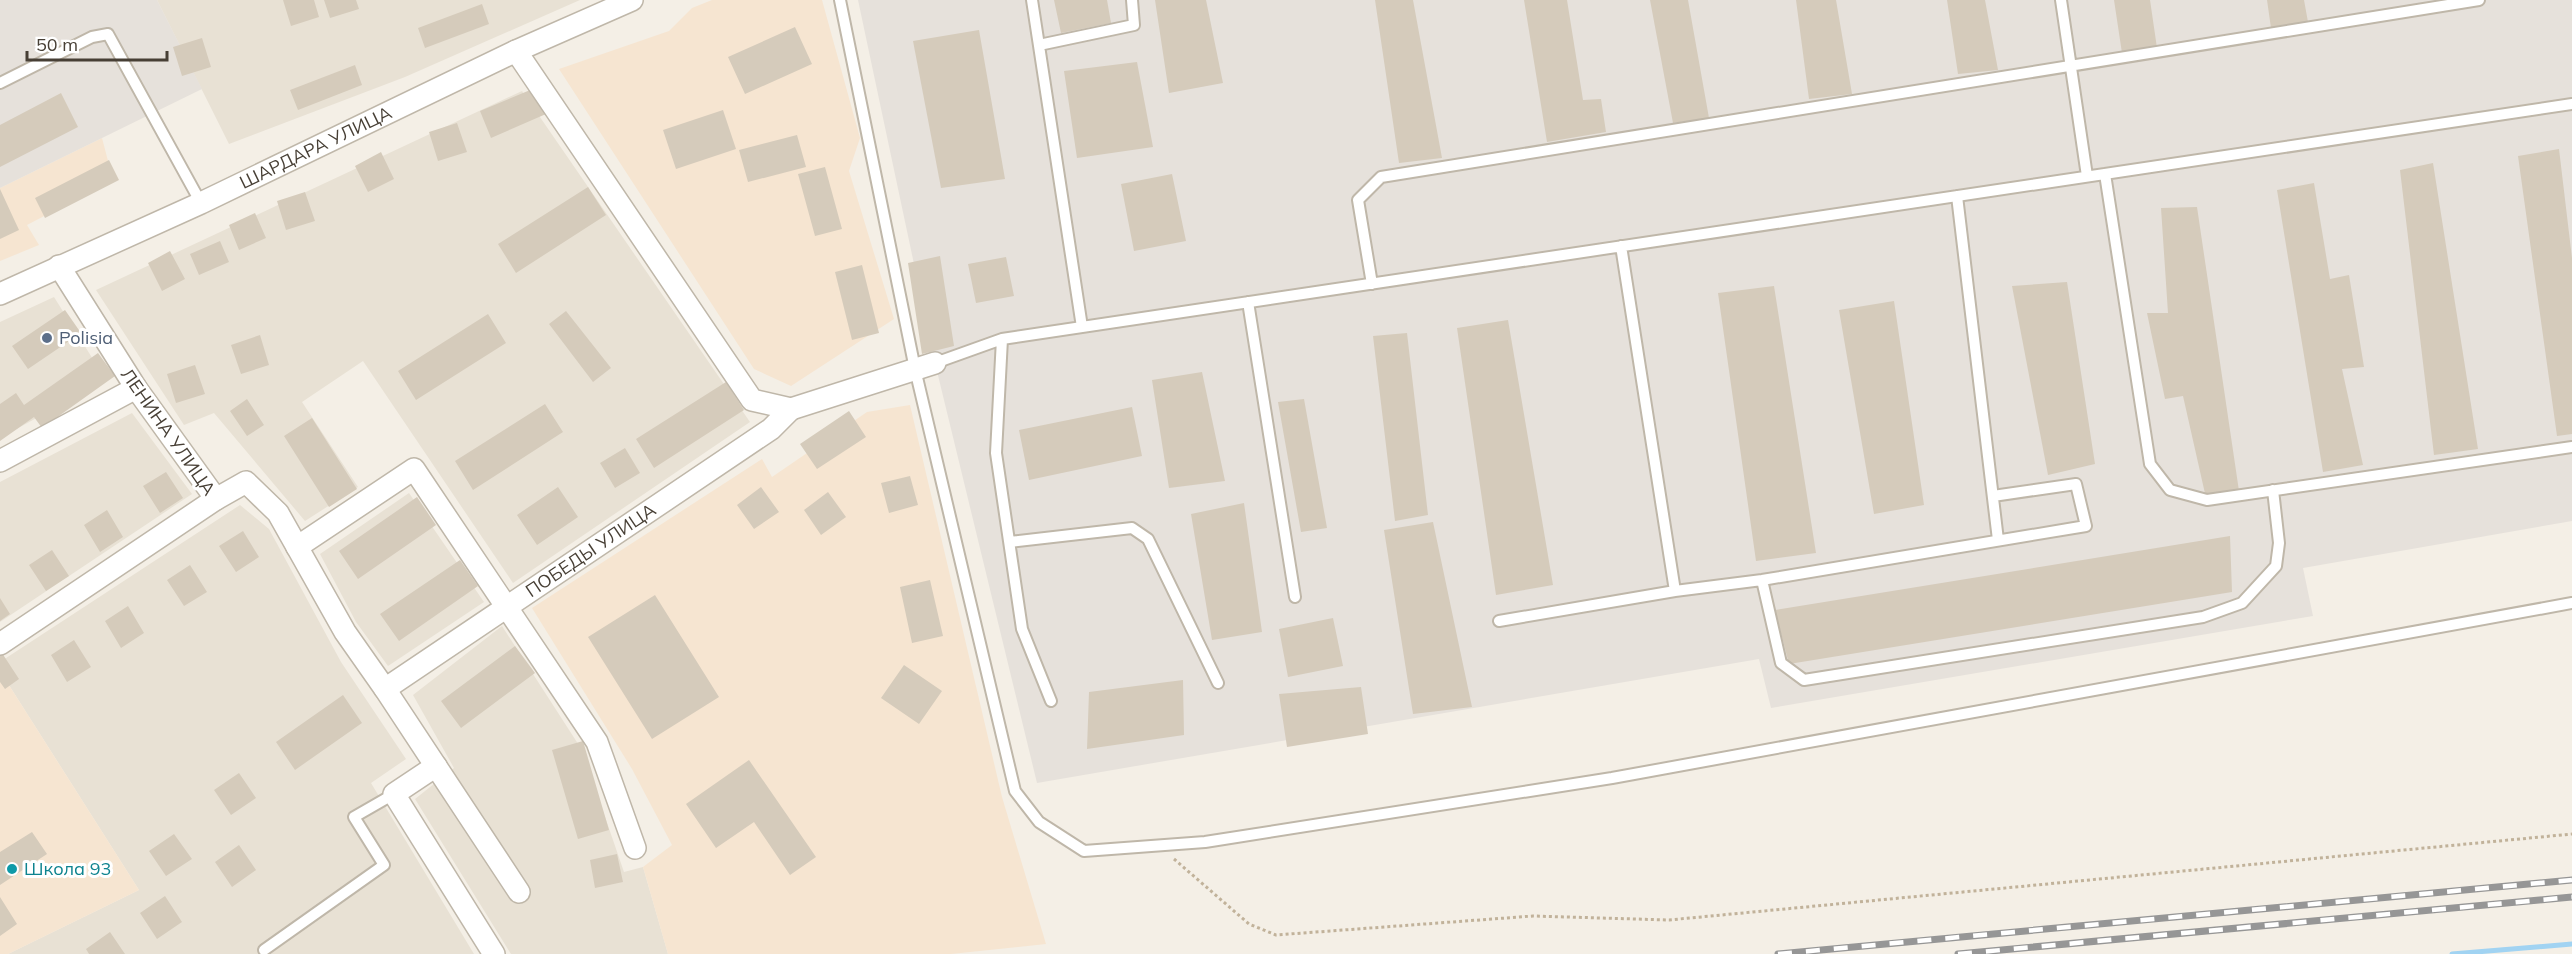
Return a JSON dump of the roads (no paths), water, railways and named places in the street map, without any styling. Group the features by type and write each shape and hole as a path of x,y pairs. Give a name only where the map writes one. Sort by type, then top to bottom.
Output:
{"street":[{"name":"ШАРДАРА УЛИЦА","path":"0,294 201,202 516,51 632,0"},
{"path":"516,51 752,400 791,408 925,366"},
{"name":"ЛЕНИНА УЛИЦА","path":"0,644 216,499 136,388 59,266"},
{"path":"0,461 136,388"},
{"name":"ПОБЕДЫ УЛИЦА","path":"385,689 771,429 791,408"},
{"path":"297,547 414,469 597,742 635,848"},
{"path":"216,499 246,482 278,513 345,632 519,892"},
{"path":"436,766 394,794 494,954"}],"lane":[{"path":"840,0 925,366 1015,791 1039,822 1084,851 1205,842 1612,778 2572,603"},
{"path":"1032,0 1082,327"},
{"path":"1039,45 1134,25 1132,0"},
{"path":"2061,0 2087,176"},
{"path":"1372,284 1358,200 1381,177 2479,0"},
{"path":"0,83 92,37 108,34 201,202"},
{"path":"925,366 1002,339 2572,104"},
{"path":"2106,174 2150,464 2170,490 2207,500 2572,447"},
{"path":"1957,196 1998,540"},
{"path":"1621,246 1675,591"},
{"path":"1248,302 1295,597"},
{"path":"1002,339 996,453 1023,628 1051,701"},
{"path":"1498,621 2086,526 2076,484 1993,496"},
{"path":"1762,580 1781,663 1804,680 2203,617 2242,603 2276,566 2279,543 2273,490"},
{"path":"1010,542 1132,528 1148,539 1218,683"},
{"path":"264,950 384,865 354,817 394,794"}],"waterway":[{"path":"2452,954 2572,944"}],"railway":[{"path":"1778,954 2572,880"},
{"path":"1958,954 2572,897"}],"place":[{"name":"Polisia","path":"47,338"},
{"name":"Школа 93","path":"12,869"}]}
